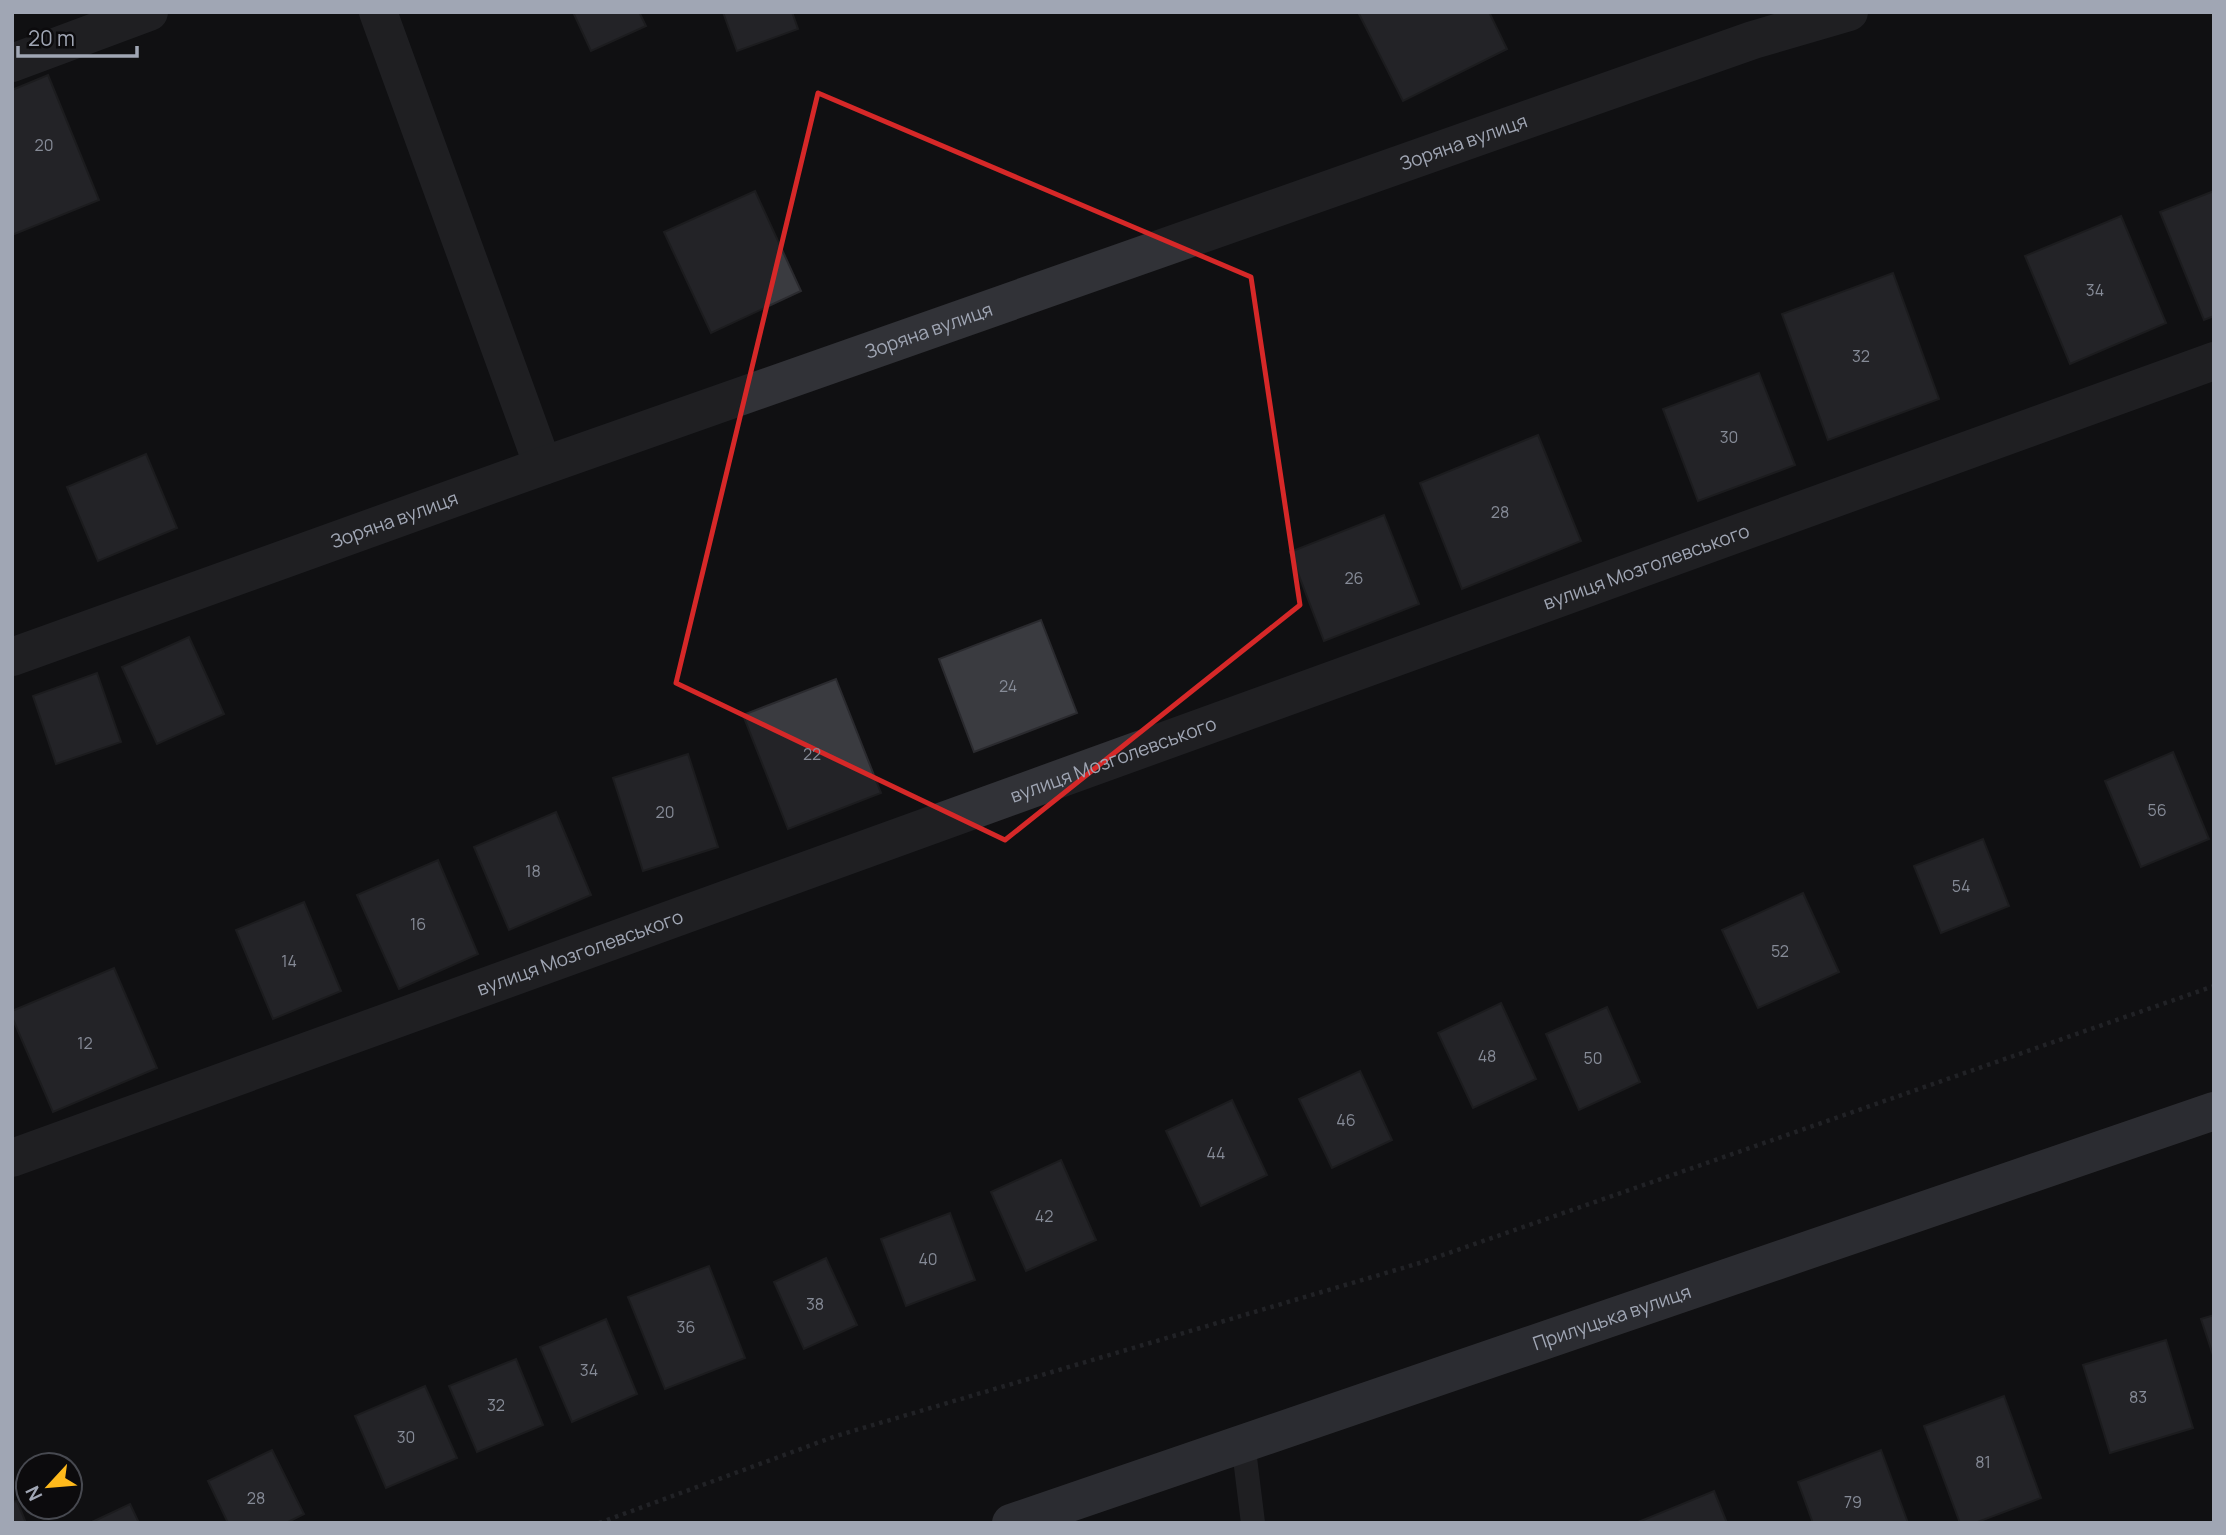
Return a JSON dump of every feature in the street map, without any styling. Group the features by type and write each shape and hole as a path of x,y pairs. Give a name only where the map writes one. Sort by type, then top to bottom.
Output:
{"main road":[{"name":"Прилуцька вулиця","path":"1011,1523 2214,1111"}],"street":[{"path":"12,63 149,12"},
{"path":"378,12 543,466"},
{"name":"Зоряна вулиця","path":"12,657 543,466 1753,40 1849,12"},
{"name":"вулиця Мозголевського","path":"12,1158 2214,361"}],"lane":[{"path":"1243,1442 1253,1523"}],"path":[{"path":"599,1523 836,1436 1423,1262 2214,985"}],"highlighted area":[{"path":"818,93 1251,277 1300,605 1005,840 676,683"}],"building":[{"path":"573,12 639,12 646,26 591,51"},
{"path":"723,12 792,12 798,29 737,51"},
{"path":"1358,12 1489,12 1507,49 1403,101"},
{"path":"48,75 99,200 12,235 12,90"},
{"path":"755,191 801,291 711,333 664,232"},
{"path":"2214,191 2214,316 2204,320 2160,212"},
{"path":"2121,216 2166,323 2070,364 2025,256"},
{"path":"1893,273 1939,399 1828,440 1782,314"},
{"path":"1759,373 1795,465 1698,501 1663,409"},
{"path":"1538,435 1581,541 1462,589 1420,483"},
{"path":"146,454 177,528 98,561 67,487"},
{"path":"1384,515 1419,604 1324,641 1290,552"},
{"path":"1041,620 1077,713 974,752 939,659"},
{"path":"189,637 224,714 157,744 122,667"},
{"path":"97,673 121,742 56,764 33,696"},
{"path":"836,679 881,793 788,829 743,715"},
{"path":"2173,752 2209,839 2141,867 2105,781"},
{"path":"688,754 718,847 643,871 613,778"},
{"path":"556,812 591,895 509,930 474,847"},
{"path":"1983,839 2009,906 1941,933 1914,866"},
{"path":"438,860 478,954 399,989 357,895"},
{"path":"1803,893 1839,972 1758,1008 1722,930"},
{"path":"304,902 341,991 273,1019 236,930"},
{"path":"114,968 157,1068 53,1112 12,1017 12,1011"},
{"path":"1501,1003 1536,1079 1473,1108 1438,1033"},
{"path":"1607,1007 1640,1082 1579,1110 1546,1034"},
{"path":"1360,1071 1392,1140 1332,1168 1299,1099"},
{"path":"1232,1100 1267,1175 1201,1206 1166,1131"},
{"path":"1061,1160 1096,1240 1026,1271 991,1192"},
{"path":"950,1213 975,1280 906,1306 881,1239"},
{"path":"826,1258 857,1325 804,1349 774,1282"},
{"path":"709,1266 745,1358 665,1389 628,1297"},
{"path":"2214,1315 2214,1358 2201,1319"},
{"path":"606,1319 637,1394 572,1422 540,1347"},
{"path":"2166,1340 2193,1428 2110,1453 2083,1365"},
{"path":"516,1359 543,1425 477,1452 449,1386"},
{"path":"425,1386 457,1458 386,1488 355,1416"},
{"path":"2004,1396 2041,1498 1975,1523 1960,1523 1924,1426"},
{"path":"272,1450 304,1514 286,1523 228,1523 208,1481"},
{"path":"1881,1450 1908,1523 1813,1523 1798,1482"},
{"path":"1714,1491 1727,1523 1636,1523"},
{"path":"12,1502 14,1521 26,1523 12,1523"},
{"path":"130,1504 139,1523 90,1523"}]}
